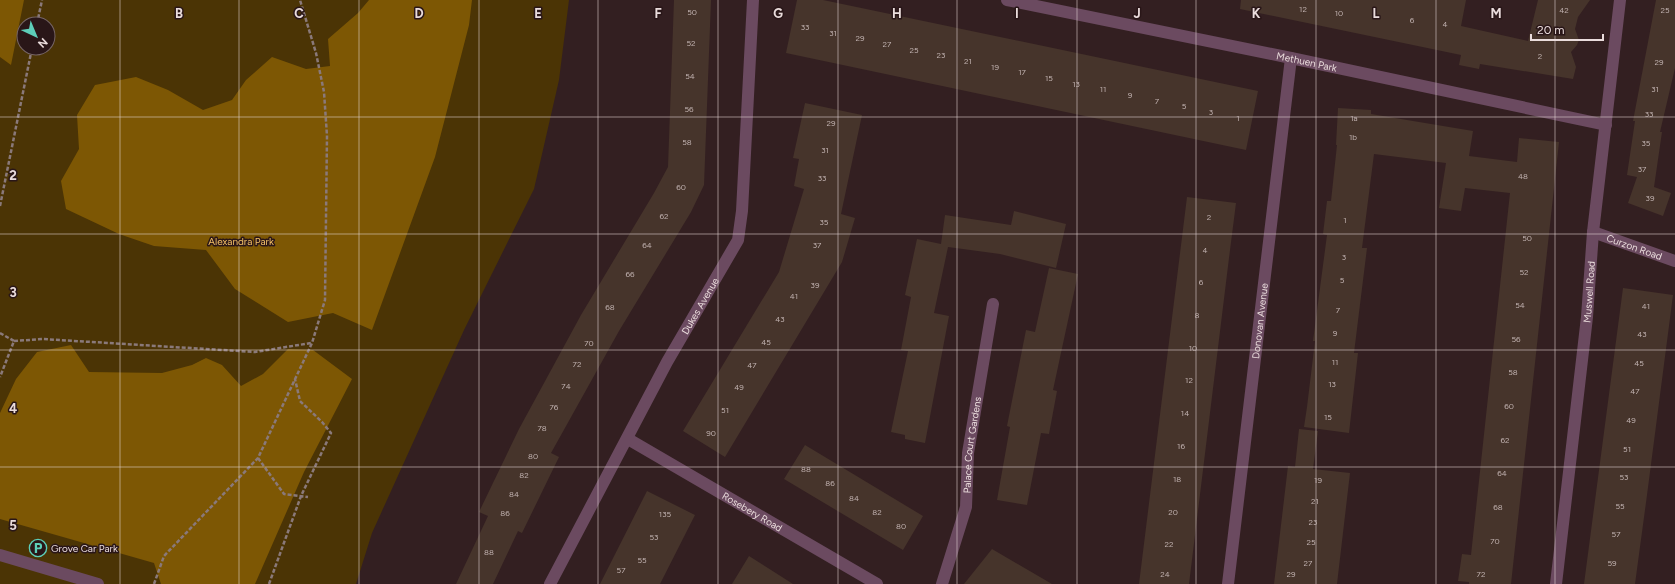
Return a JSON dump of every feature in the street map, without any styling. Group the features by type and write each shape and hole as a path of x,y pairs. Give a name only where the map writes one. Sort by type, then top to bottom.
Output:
{"street":[{"name":"Dukes Avenue","path":"550,584 628,439 667,362 738,240 742,211 753,0"},
{"name":"Methuen Park","path":"1007,0 1291,58 1606,125"},
{"name":"Muswell Road","path":"1556,584 1587,317 1593,232 1620,0"},
{"name":"Donovan Avenue","path":"1228,584 1291,58"},
{"name":"Curzon Road","path":"1593,232 1675,261"},
{"name":"Palace Court Gardens","path":"942,584 966,507 968,453 993,304"},
{"name":"Rosebery Road","path":"628,439 877,584"},
{"path":"0,555 98,584"}],"path":[{"path":"39,16 42,0"},
{"path":"154,584 164,556 258,458 312,342 325,300 327,136 324,92 316,53 300,0"},
{"path":"0,206 30,56"},
{"path":"0,333 14,341 43,339 255,352 312,342"},
{"path":"0,377 14,341"},
{"path":"270,584 301,496 331,433 300,401 295,379"},
{"path":"258,458 284,494 308,497"}],"green space":[{"name":"Alexandra Park","path":"0,0 569,0 559,80 534,189 464,330 372,533 356,584 0,584"},
{"path":"0,0 24,0 21,16 16,16 16,40 11,65 0,57"},
{"path":"369,0 472,0 469,25 435,157 372,330 333,313 288,322 235,289 206,250 154,246 119,234 66,209 61,181 79,149 77,115 95,85 136,77 168,90 203,110 232,100 246,80 272,57 306,69 330,66 328,39 358,13"},
{"path":"71,345 89,372 162,373 192,365 206,358 222,365 241,386 263,374 288,349 313,350 352,379 304,472 255,584 161,584 154,563 0,519 0,413 16,379 37,352"}],"building":[{"path":"674,0 711,0 704,185 691,212 619,331 551,453 559,457 522,533 518,531 493,584 456,584 488,516 479,512 519,429 581,315 668,167"},
{"path":"797,0 823,0 1258,91 1246,150 786,53"},
{"path":"1241,0 1466,0 1461,26 1528,41 1538,0 1590,0 1578,17 1575,29 1579,40 1571,52 1576,67 1573,79 1480,64 1479,69 1459,65 1461,55 1240,9"},
{"path":"1656,0 1675,0 1675,68 1660,132 1662,132 1654,187 1671,193 1663,216 1628,203 1637,177 1627,175 1635,121 1633,121"},
{"path":"805,103 862,115 841,214 855,218 842,262 725,457 683,431 779,272 804,189 794,186 799,159 793,158"},
{"path":"1338,108 1371,110 1371,114 1473,131 1469,156 1517,162 1519,138 1559,142 1511,584 1469,584 1469,582 1458,581 1462,554 1471,555 1510,193 1465,188 1461,211 1439,208 1446,163 1374,154 1362,248 1367,248 1354,353 1358,353 1349,433 1304,427 1315,341 1313,341 1327,235 1323,234 1327,201 1331,201 1337,145"},
{"path":"1187,197 1236,203 1189,584 1139,584"},
{"path":"1014,211 1066,224 1056,268 1000,254 948,247 934,313 949,316 925,443 905,439 905,435 891,432 908,351 901,350 911,297 905,295 917,239 941,244 945,215 1011,225"},
{"path":"1049,268 1078,274 1053,390 1057,391 1049,434 1041,433 1027,505 997,500 1010,427 1007,426 1026,330 1035,332"},
{"path":"1623,288 1673,295 1647,495 1635,584 1584,584"},
{"path":"1299,429 1318,431 1313,469 1350,473 1337,584 1274,584 1288,466 1295,467"},
{"path":"805,445 923,516 903,550 784,479"},
{"path":"647,491 695,515 660,584 600,584"},
{"path":"992,549 1052,584 964,584"},
{"path":"749,556 793,584 732,584"}],"place":[{"name":"Grove Car Park","path":"38,548"}]}
